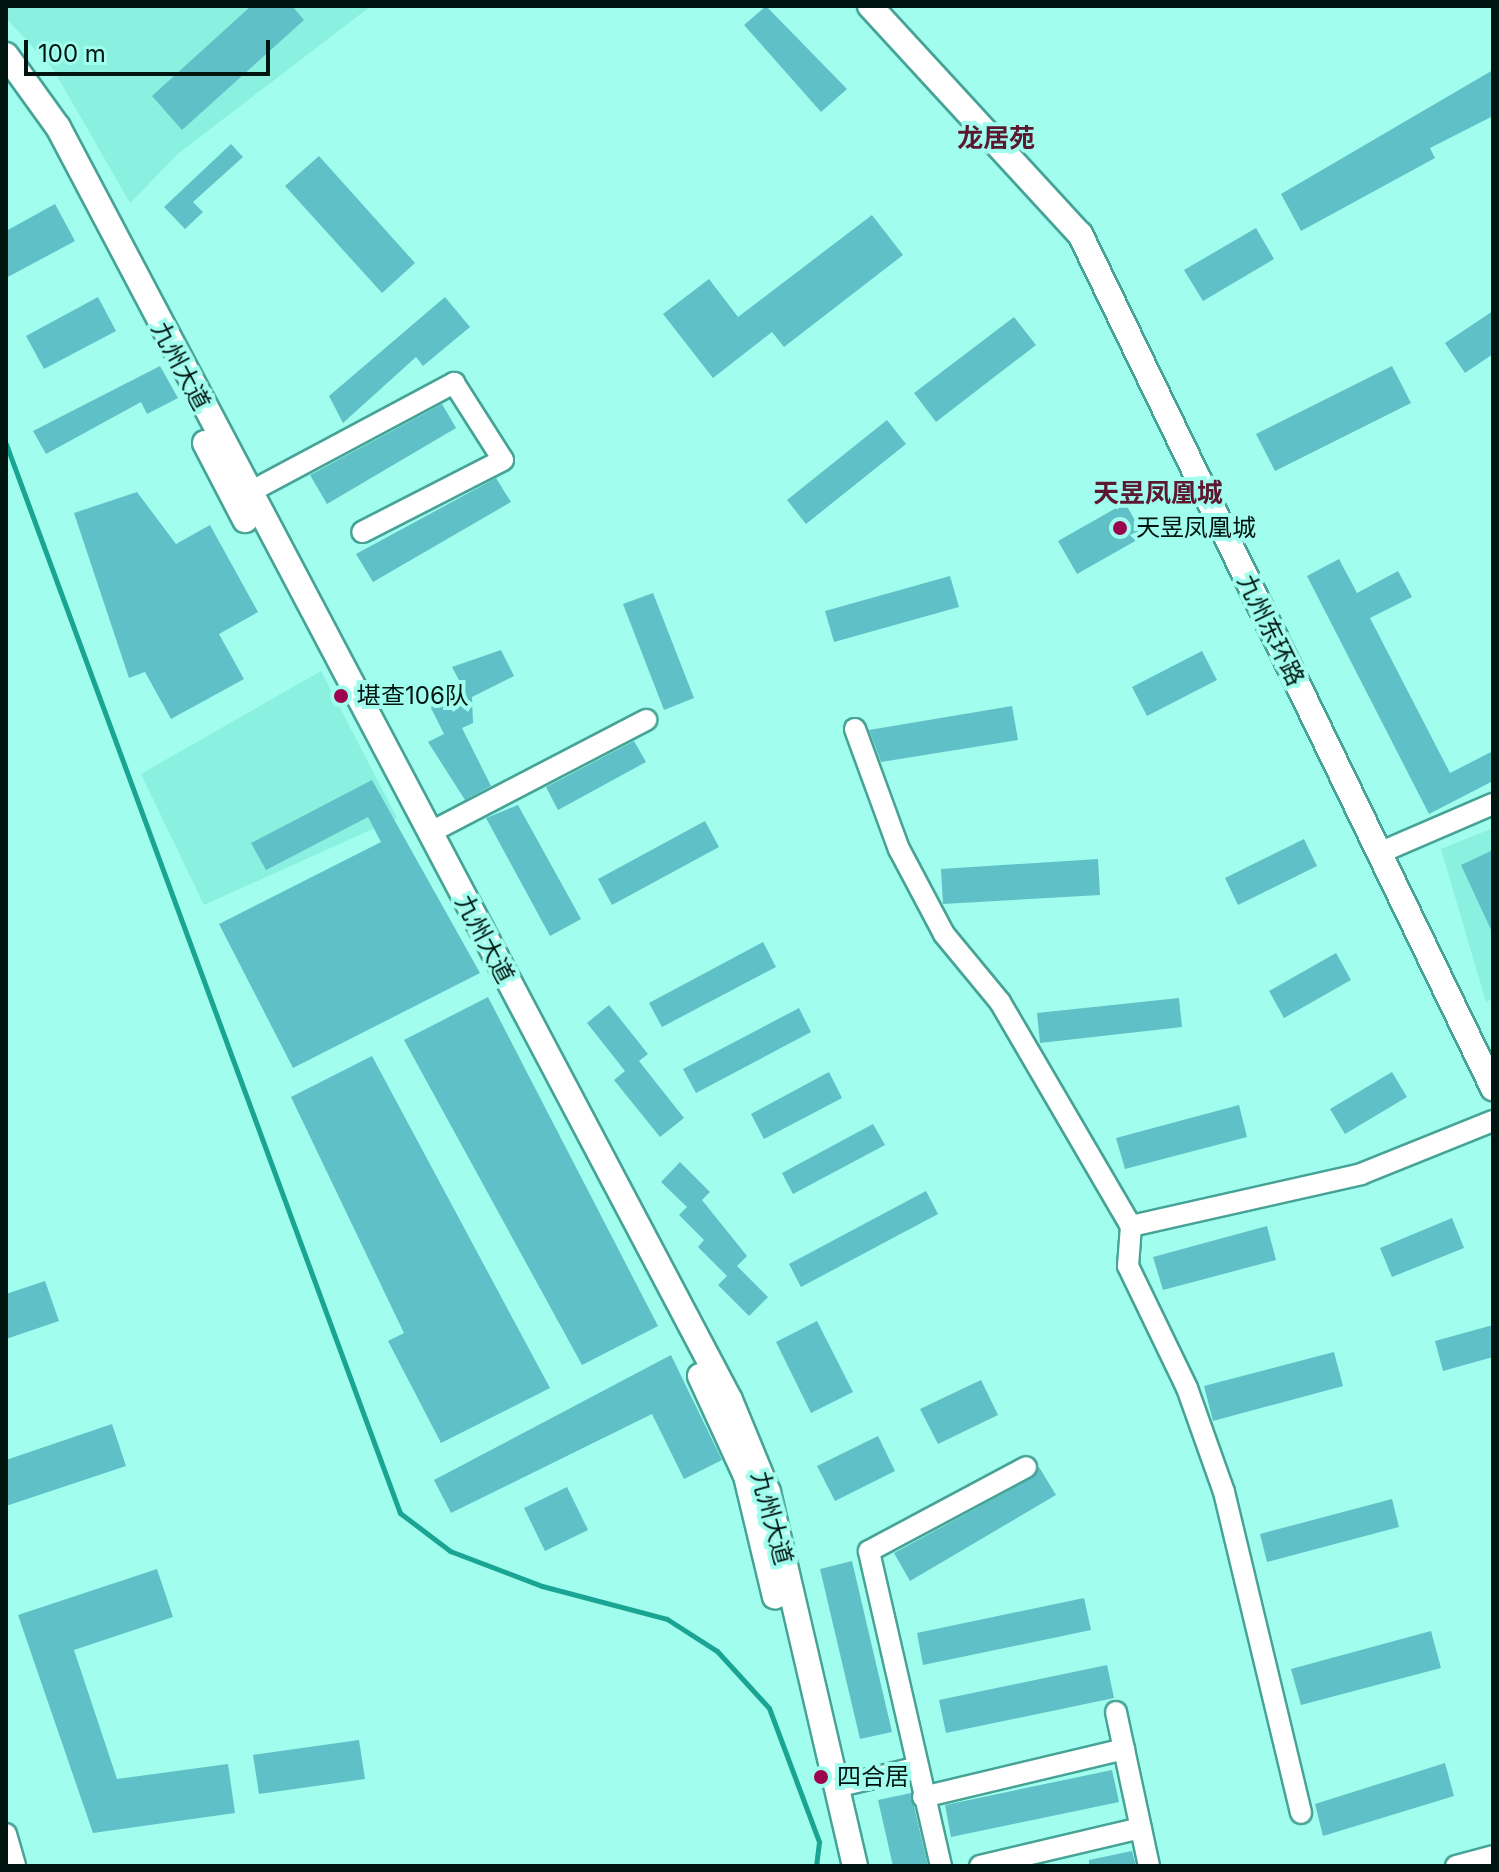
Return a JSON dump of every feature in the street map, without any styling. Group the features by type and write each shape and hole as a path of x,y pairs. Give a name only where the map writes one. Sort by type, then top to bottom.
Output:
{"main road":[{"name":"九州东环路","path":"870,6 1080,234 1493,1088"},
{"name":"九州大道","path":"6,55 58,127 758,1462 855,1866"},
{"path":"6,76 28,103 165,352 221,479 540,1064 734,1449 838,1866"}],"street":[{"path":"248,493 454,383 503,460 362,532"},
{"path":"429,833 646,720"},
{"path":"855,729 899,849 944,934 1000,1002 1131,1226 1128,1266 1187,1388 1224,1492 1301,1813"},
{"path":"1379,853 1493,804"},
{"path":"1131,1226 1361,1174 1493,1121"},
{"path":"941,1866 915,1768 869,1551 1026,1467"},
{"path":"1116,1712 1149,1866"},
{"path":"923,1797 1124,1749"},
{"path":"836,1787 915,1768"},
{"path":"980,1866 1141,1828"},
{"path":"6,1834 15,1866"},
{"path":"1456,1866 1493,1856"}],"shaded area":[{"path":"6,6 371,6 179,153 130,203 53,69 6,18"},
{"path":"321,671 397,818 204,905 141,774"},
{"path":"1493,828 1493,998 1486,1002 1441,849"}],"building":[{"path":"251,6 292,6 304,20 182,130 152,96"},
{"path":"766,6 847,89 821,112 744,25"},
{"path":"1493,70 1493,116 1430,148 1435,158 1301,231 1281,194"},
{"path":"231,144 243,157 193,202 203,212 185,229 164,207"},
{"path":"319,156 415,263 382,293 285,186"},
{"path":"55,204 75,241 6,278 6,231"},
{"path":"872,215 903,255 784,347 772,332 713,378 663,314 709,279 738,317"},
{"path":"1256,228 1274,259 1203,301 1184,270"},
{"path":"98,297 116,331 44,369 26,336"},
{"path":"445,297 470,327 423,366 416,357 343,423 329,396"},
{"path":"1493,311 1493,354 1465,373 1445,343"},
{"path":"1014,317 1036,345 936,422 914,393"},
{"path":"160,366 178,398 147,414 141,402 46,454 33,431"},
{"path":"1392,366 1411,403 1275,471 1256,434"},
{"path":"442,404 456,428 327,504 310,475"},
{"path":"887,420 906,444 806,524 787,500"},
{"path":"496,478 511,502 373,582 356,554"},
{"path":"137,492 176,544 210,525 258,612 219,634 244,679 171,719 145,672 129,678 74,513"},
{"path":"1125,503 1144,536 1077,574 1058,541"},
{"path":"1339,559 1357,593 1398,571 1412,597 1370,618 1450,773 1493,751 1493,781 1429,814 1307,576"},
{"path":"950,576 959,607 834,642 825,611"},
{"path":"653,593 694,698 664,710 623,604"},
{"path":"501,650 514,676 472,697 473,723 462,728 491,786 465,800 428,742 444,734 431,708 435,695 460,682 452,667"},
{"path":"1202,651 1217,680 1147,716 1132,687"},
{"path":"1012,706 1018,740 881,762 869,730"},
{"path":"634,741 646,762 558,810 546,787"},
{"path":"372,780 480,973 293,1068 219,924 381,842 368,817 266,870 251,843"},
{"path":"518,805 581,919 550,936 486,818"},
{"path":"705,821 719,847 612,905 598,879"},
{"path":"1304,839 1317,866 1238,905 1225,878"},
{"path":"1493,850 1493,934 1461,865"},
{"path":"1098,859 1100,895 943,904 941,869"},
{"path":"763,942 776,967 662,1027 649,1003"},
{"path":"1336,953 1351,980 1284,1018 1269,991"},
{"path":"488,997 658,1326 582,1365 404,1040"},
{"path":"1179,998 1182,1027 1040,1043 1037,1013"},
{"path":"609,1005 648,1054 639,1061 684,1118 660,1137 614,1080 625,1071 587,1023"},
{"path":"799,1008 811,1032 696,1093 683,1069"},
{"path":"372,1056 550,1388 441,1443 388,1341 404,1333 291,1097"},
{"path":"829,1072 842,1098 764,1139 751,1114"},
{"path":"1392,1072 1407,1097 1345,1134 1330,1109"},
{"path":"1239,1105 1247,1137 1125,1169 1116,1138"},
{"path":"873,1124 885,1145 793,1194 782,1173"},
{"path":"680,1162 710,1192 702,1200 747,1256 737,1266 768,1297 749,1316 718,1285 727,1276 698,1247 704,1240 679,1215 687,1207 661,1182"},
{"path":"926,1191 938,1214 801,1287 789,1264"},
{"path":"1452,1218 1464,1248 1392,1277 1380,1248"},
{"path":"1267,1226 1276,1260 1163,1290 1153,1257"},
{"path":"45,1281 59,1321 6,1339 6,1294"},
{"path":"817,1321 853,1392 811,1413 776,1342"},
{"path":"1493,1325 1493,1357 1443,1371 1435,1341"},
{"path":"1334,1352 1343,1386 1213,1421 1204,1386"},
{"path":"671,1355 722,1460 684,1479 652,1414 451,1513 434,1480"},
{"path":"981,1380 998,1415 938,1444 920,1409"},
{"path":"112,1424 126,1466 6,1506 6,1460"},
{"path":"878,1436 895,1471 835,1501 817,1466"},
{"path":"1039,1467 1056,1495 910,1581 894,1553 1032,1478"},
{"path":"567,1487 588,1530 545,1551 524,1508"},
{"path":"1392,1499 1399,1527 1267,1562 1260,1534"},
{"path":"852,1561 892,1732 860,1739 820,1569"},
{"path":"157,1569 173,1617 74,1650 117,1779 228,1764 235,1813 93,1833 18,1615"},
{"path":"1084,1598 1091,1630 923,1665 917,1633"},
{"path":"1431,1631 1441,1668 1301,1705 1291,1669"},
{"path":"1107,1665 1114,1698 946,1733 939,1700"},
{"path":"359,1740 365,1779 259,1794 253,1755"},
{"path":"1445,1763 1454,1796 1323,1836 1315,1804"},
{"path":"1112,1770 1119,1802 951,1837 945,1805"},
{"path":"911,1793 928,1866 893,1866 878,1800"},
{"path":"1132,1851 1136,1866 1089,1866 1089,1860"}],"waterway":[{"path":"6,444 400,1513 450,1551 542,1586 667,1619 717,1651 769,1708 819,1842 816,1866"}],"place":[{"name":"天昱凤凰城","path":"1120,528"},
{"name":"堪查106队","path":"341,696"},
{"name":"四合居","path":"821,1777"}],"district":[{"name":"龙居苑","path":"996,138"},
{"name":"天昱凤凰城","path":"1158,493"}]}
